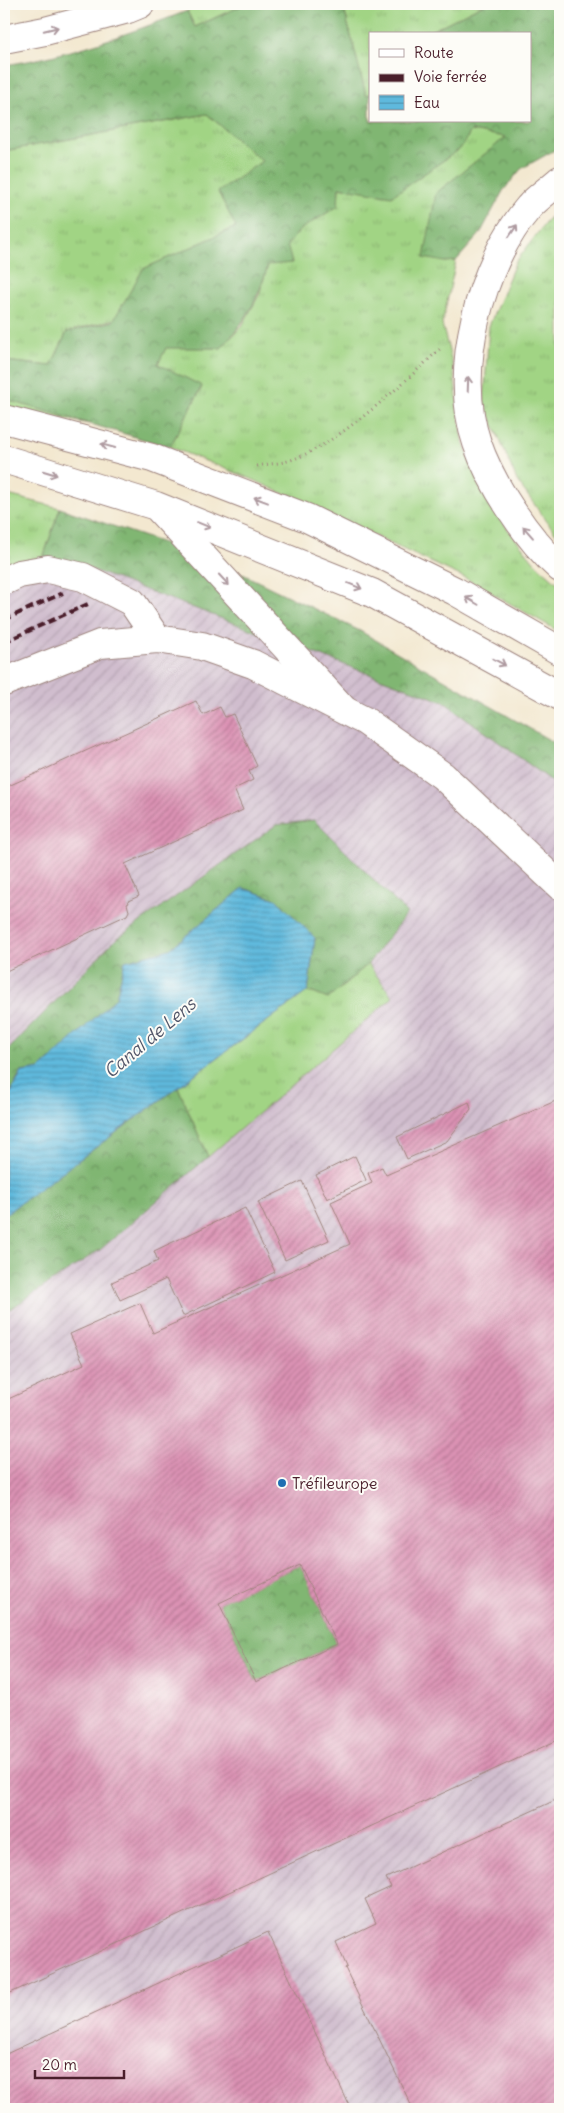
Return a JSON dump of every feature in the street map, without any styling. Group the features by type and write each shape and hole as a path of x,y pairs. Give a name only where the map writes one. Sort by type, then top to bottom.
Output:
{"main road":[{"path":"4,39 45,31 128,9 140,4"},
{"path":"560,180 529,207 498,253 478,303 469,352 468,394 477,442 496,485 521,524 560,568"},
{"path":"4,419 152,458 307,518 455,590 560,651"},
{"path":"4,459 156,506 372,593 560,696"},
{"path":"156,506 343,709"},
{"path":"4,581 19,574 48,569 83,577 132,602 157,639"},
{"path":"4,682 100,644 157,639 202,646 252,664 365,721 443,776 560,886"}],"path":[{"path":"252,466 284,462 307,453 349,428 443,347"}],"shaded area":[{"path":"74,563 444,702 560,789 560,2109 4,2109 4,1313 101,1249 393,997 368,964 407,913 115,940 4,1054 4,569"}],"green space":[{"path":"201,4 245,4 195,27 187,11"},
{"path":"245,4 353,4 344,9 366,95 369,94 369,122 532,122 532,32 429,32 484,4 560,4 560,147 521,169 503,191 480,234 456,261 445,262 424,258 436,193 506,137 471,131 460,149 392,196 339,187 338,206 301,229 287,245 292,263 268,265 260,290 250,310 221,348 166,348 158,364 202,386 170,447 4,399 4,361 51,366 67,332 113,321 143,269 236,227 218,192 262,161 207,114 4,151 4,65 74,50 120,36 187,11 195,27"},
{"path":"353,4 484,4 429,32 369,32 369,94 366,95 344,9"},
{"path":"207,114 263,161 236,227 146,268 115,319 67,332 51,366 4,361 4,151"},
{"path":"471,131 507,137 436,193 445,262 456,261 442,324 453,366 463,442 482,488 507,528 536,564 560,585 560,632 467,579 254,480 170,447 202,387 158,364 166,347 221,348 242,326 259,295 268,265 301,229 338,206 339,187 392,195 460,149"},
{"path":"560,210 560,234 549,218"},
{"path":"549,218 560,234 560,539 517,481 484,402 489,326 515,263"},
{"path":"4,399 94,425 4,407"},
{"path":"4,494 60,508 43,558 4,569"},
{"path":"60,508 216,561 360,631 560,746 560,789 444,702 74,563 43,558"},
{"path":"314,820 407,913 368,964 328,999 308,991 315,938 276,899 243,888 170,949 125,961 116,998 40,1069 21,1072 4,1105 4,1054 115,940 276,825"},
{"path":"368,964 393,997 208,1157 178,1087 308,991 328,999"},
{"path":"178,1087 208,1157 101,1249 4,1313 4,1215"},
{"path":"300,1565 337,1644 256,1682 219,1603"}],"water":[{"name":"Canal de Lens","path":"243,888 276,899 315,938 308,991 4,1215 4,1105 22,1072 40,1069 116,998 125,961 170,949"}],"building":[{"path":"196,701 203,715 220,707 225,717 233,714 257,766 249,771 253,780 234,789 243,810 125,864 139,896 128,901 129,911 127,915 4,972 4,788"},
{"name":"Tréfileurope","path":"560,1099 560,1739 4,1996 4,1401 84,1364 70,1334 140,1303 153,1333 350,1244 331,1202 372,1183 368,1173 382,1167 386,1175","holes":["300,1565 337,1644 256,1682 219,1603"]},
{"path":"469,1102 471,1109 447,1141 407,1159 397,1137"},
{"path":"355,1156 366,1180 327,1199 316,1175"},
{"path":"302,1181 329,1240 285,1260 258,1202"},
{"path":"245,1208 275,1272 183,1316 166,1279 120,1300 112,1282 158,1261 154,1251"},
{"path":"560,1798 560,2109 413,2109 345,1968 347,1967 336,1942 376,1923 365,1899 391,1887 386,1878"},
{"path":"268,1932 351,2109 4,2109 4,2055"}],"railway":[{"path":"4,620 63,593"},
{"path":"4,642 88,604"}],"place":[{"name":"Tréfileurope","path":"282,1483"}]}
